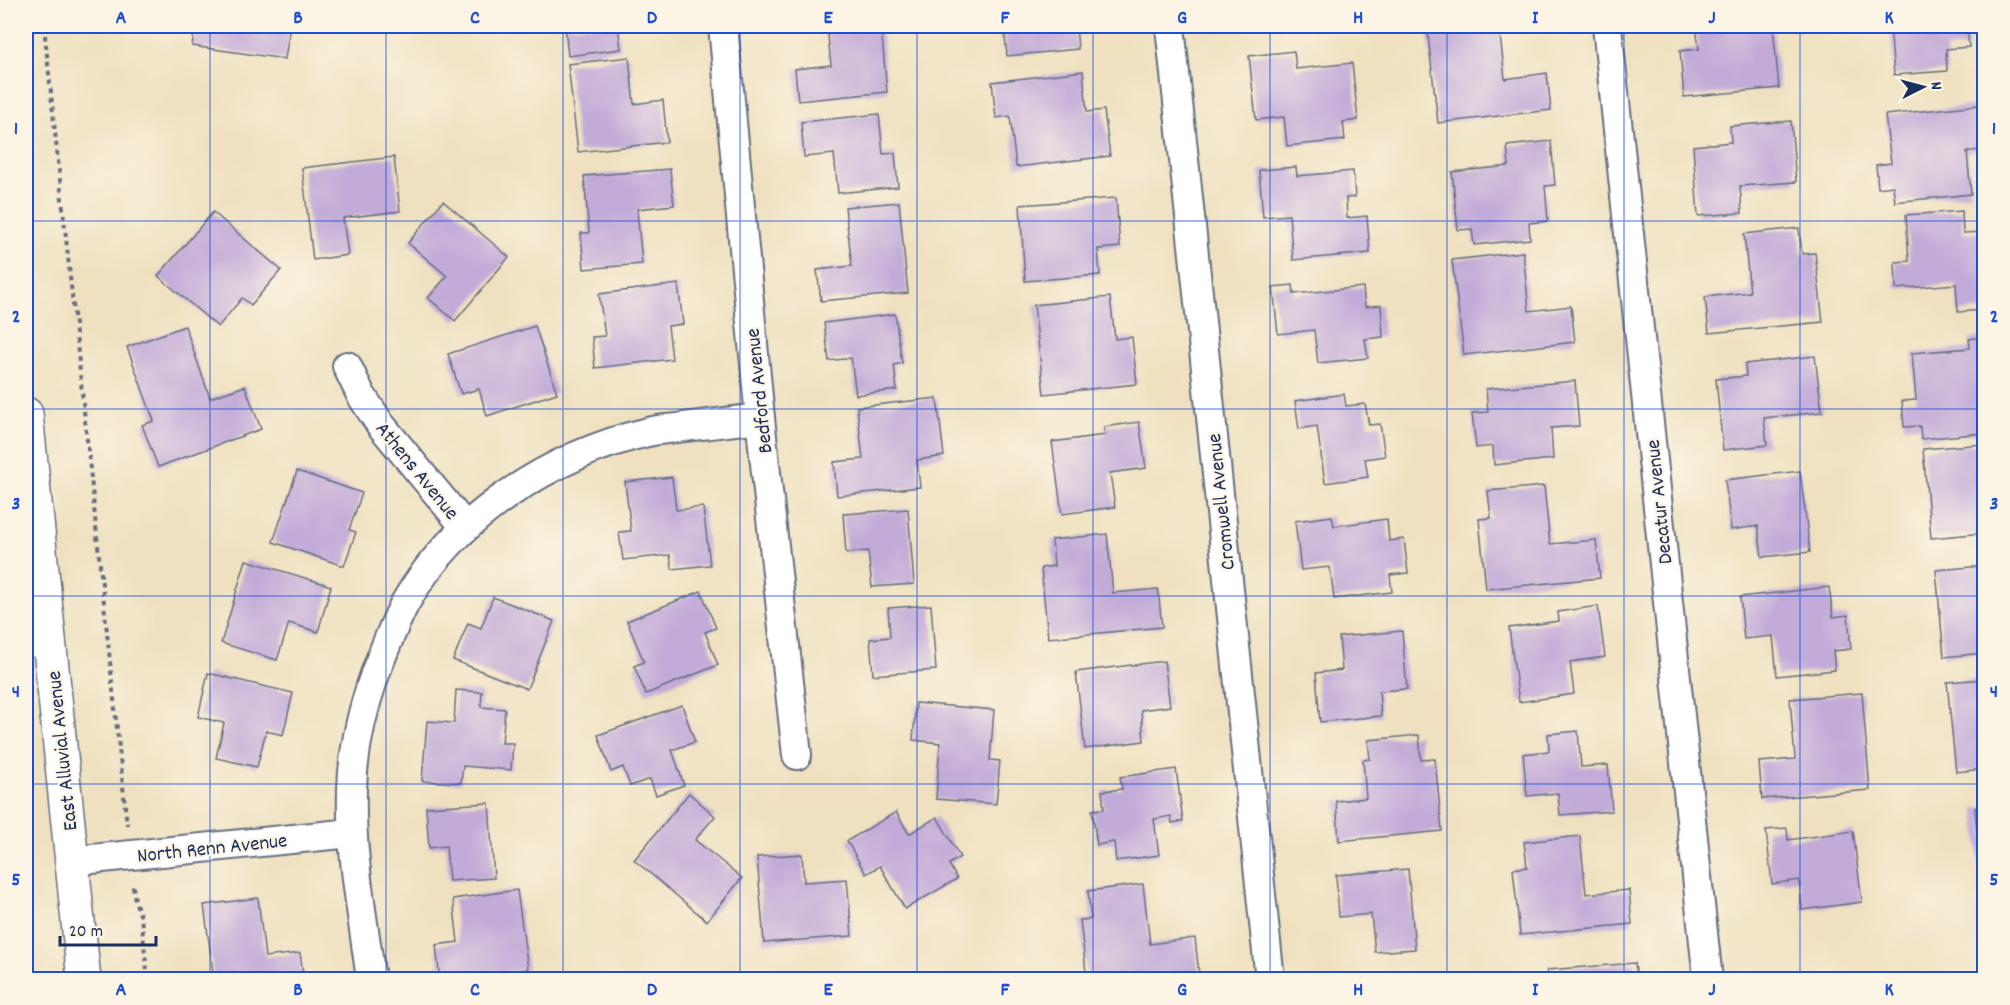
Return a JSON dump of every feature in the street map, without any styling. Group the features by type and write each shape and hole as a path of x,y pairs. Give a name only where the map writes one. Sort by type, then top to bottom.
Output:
{"street":[{"name":"Bedford Avenue","path":"723,26 760,418 797,755"},
{"name":"Cromwell Avenue","path":"1170,26 1270,980"},
{"name":"Decatur Avenue","path":"1607,26 1708,980"},
{"name":"Athens Avenue","path":"347,366 361,395 380,424 465,527 434,563 406,603 387,642 369,691 356,743 352,788 352,833 371,980"},
{"name":"East Alluvial Avenue","path":"26,414 38,649 72,861 84,980"},
{"path":"465,527 507,495 554,467 599,447 649,431 760,418"},
{"name":"North Renn Avenue","path":"72,861 352,833"}],"path":[{"path":"44,26 126,810"},
{"path":"135,901 141,917 148,980"}],"building":[{"path":"195,26 290,26 285,59 192,46"},
{"path":"565,26 618,26 621,49 568,56"},
{"path":"827,26 881,26 887,92 798,101 795,69 831,65"},
{"path":"1004,26 1076,26 1078,49 1007,56"},
{"path":"1499,26 1505,79 1547,73 1551,110 1438,123 1427,27"},
{"path":"1696,26 1773,26 1779,88 1684,97 1680,51 1699,49"},
{"path":"1890,26 1967,26 1969,47 1946,49 1947,71 1894,75"},
{"path":"1294,51 1296,69 1352,63 1358,120 1343,122 1345,140 1287,146 1284,117 1256,120 1249,56"},
{"path":"629,57 634,104 663,100 667,142 578,152 568,64"},
{"path":"1083,71 1087,112 1104,110 1110,156 1016,167 1010,116 996,118 992,82"},
{"path":"1979,105 1984,149 1967,152 1971,194 1895,202 1893,186 1878,188 1876,165 1891,163 1885,115"},
{"path":"879,114 883,154 895,153 898,187 838,193 834,154 804,157 801,122"},
{"path":"1791,121 1796,182 1740,186 1742,213 1698,216 1693,146 1731,142 1730,126"},
{"path":"1551,141 1555,185 1545,186 1548,221 1529,223 1530,239 1474,245 1472,229 1458,230 1452,172 1509,166 1507,146"},
{"path":"394,157 400,211 343,218 348,255 313,260 302,168"},
{"path":"1296,167 1297,176 1353,171 1355,197 1346,198 1347,218 1367,216 1370,253 1293,260 1289,215 1263,217 1259,170"},
{"path":"670,169 674,205 637,209 642,264 584,269 581,233 589,233 584,176"},
{"path":"1116,198 1120,247 1098,249 1100,275 1025,281 1020,205"},
{"path":"443,201 509,257 455,321 428,298 447,276 408,243"},
{"path":"899,202 908,293 821,301 817,270 852,266 845,207"},
{"path":"1962,211 1963,233 1984,232 1984,310 1958,312 1956,284 1896,289 1895,262 1909,261 1906,215"},
{"path":"213,212 281,270 251,305 242,298 218,327 158,276"},
{"path":"1799,228 1802,254 1815,253 1823,322 1709,333 1705,297 1750,292 1744,234"},
{"path":"1523,252 1529,311 1571,306 1575,342 1464,355 1452,260"},
{"path":"678,284 683,324 668,326 672,359 595,368 592,337 605,336 599,294"},
{"path":"1293,285 1294,294 1363,287 1365,307 1381,305 1383,337 1365,339 1368,358 1318,363 1314,330 1278,334 1273,287"},
{"path":"1110,297 1115,339 1132,337 1137,384 1044,394 1034,305"},
{"path":"895,314 902,363 894,365 897,390 856,395 851,358 829,361 824,323"},
{"path":"185,326 210,398 245,386 261,429 158,467 142,425 154,421 127,347"},
{"path":"535,326 557,393 487,416 479,389 461,394 448,354"},
{"path":"1984,337 1984,433 1921,439 1920,426 1904,427 1902,401 1916,400 1912,353 1970,348 1969,339"},
{"path":"1815,356 1822,412 1764,418 1767,445 1723,450 1716,379 1746,376 1745,364"},
{"path":"1575,381 1579,426 1551,428 1553,459 1494,465 1493,446 1476,448 1472,413 1488,412 1486,389"},
{"path":"1344,394 1346,406 1365,404 1369,425 1380,424 1385,456 1365,459 1368,477 1325,483 1317,426 1299,429 1295,401"},
{"path":"937,398 944,456 917,460 920,487 837,496 834,462 863,459 857,407"},
{"path":"1139,422 1146,468 1110,473 1115,507 1062,514 1052,442 1105,435 1104,427"},
{"path":"1984,444 1984,533 1931,538 1923,449"},
{"path":"297,471 362,493 349,530 356,532 344,566 273,542"},
{"path":"1800,471 1810,552 1762,557 1758,526 1731,530 1725,480"},
{"path":"672,477 676,510 703,507 710,565 672,569 670,555 623,560 619,532 631,531 625,482"},
{"path":"1544,486 1550,544 1596,540 1600,578 1486,589 1479,519 1491,518 1488,491"},
{"path":"908,509 914,584 872,587 868,551 846,553 843,514"},
{"path":"1332,516 1334,526 1387,519 1389,541 1404,539 1408,573 1390,575 1392,592 1334,599 1330,567 1301,570 1295,521"},
{"path":"1107,534 1113,593 1158,589 1162,627 1048,638 1041,568 1054,566 1052,540"},
{"path":"246,560 331,586 318,632 289,623 277,660 221,643"},
{"path":"1984,566 1984,653 1944,657 1936,570"},
{"path":"1829,587 1833,617 1848,615 1851,649 1833,651 1835,670 1777,676 1773,636 1744,639 1740,597"},
{"path":"701,591 716,628 705,632 718,665 646,694 634,666 644,662 627,621"},
{"path":"493,597 554,621 527,689 453,660 468,623 481,628"},
{"path":"931,605 936,670 873,675 870,639 890,637 888,608"},
{"path":"1598,606 1605,657 1570,662 1574,694 1519,702 1509,628 1559,621 1558,612"},
{"path":"1402,631 1407,689 1379,691 1381,716 1320,722 1316,673 1342,670 1339,637"},
{"path":"1164,661 1170,706 1141,710 1144,741 1085,749 1076,672"},
{"path":"208,673 293,693 283,735 266,731 257,767 216,758 224,723 198,717"},
{"path":"1984,679 1984,769 1956,772 1947,682"},
{"path":"456,690 482,692 481,707 505,709 502,743 513,743 511,770 463,766 461,783 422,781 427,721 454,723"},
{"path":"1862,693 1870,790 1762,799 1759,762 1795,759 1790,699"},
{"path":"916,703 994,710 990,760 1000,761 996,804 936,799 940,743 913,740"},
{"path":"682,705 695,742 672,750 684,785 656,795 650,779 630,786 623,767 611,772 598,735"},
{"path":"1578,731 1581,767 1608,765 1612,811 1560,815 1558,793 1527,796 1523,754 1549,751 1548,734"},
{"path":"1419,735 1421,760 1435,759 1442,831 1339,841 1336,801 1366,798 1363,760 1370,759 1368,740"},
{"path":"1176,769 1183,821 1172,823 1171,816 1154,819 1159,855 1116,861 1114,842 1097,845 1092,810 1104,809 1102,791 1122,789 1120,777"},
{"path":"689,793 715,816 695,840 742,878 707,921 634,860"},
{"path":"489,803 494,878 449,881 446,846 429,848 426,807"},
{"path":"1984,807 1984,891 1981,891 1975,808"},
{"path":"896,812 909,834 937,817 960,857 949,864 957,879 905,909 880,866 866,874 847,841"},
{"path":"1787,828 1788,840 1853,831 1862,902 1802,910 1799,880 1772,884 1766,830"},
{"path":"1580,836 1586,894 1629,890 1632,924 1520,935 1513,869 1527,867 1524,842"},
{"path":"802,854 804,882 847,879 852,936 764,943 757,857"},
{"path":"1408,869 1415,949 1375,952 1371,914 1339,917 1336,875"},
{"path":"1143,884 1150,944 1195,938 1199,974 1154,980 1087,980 1080,920 1091,919 1088,891"},
{"path":"517,890 528,969 440,980 436,945 458,942 453,899"},
{"path":"258,898 265,957 300,953 304,980 214,980 204,905"},
{"path":"1635,963 1637,980 1548,980 1547,970"}]}
